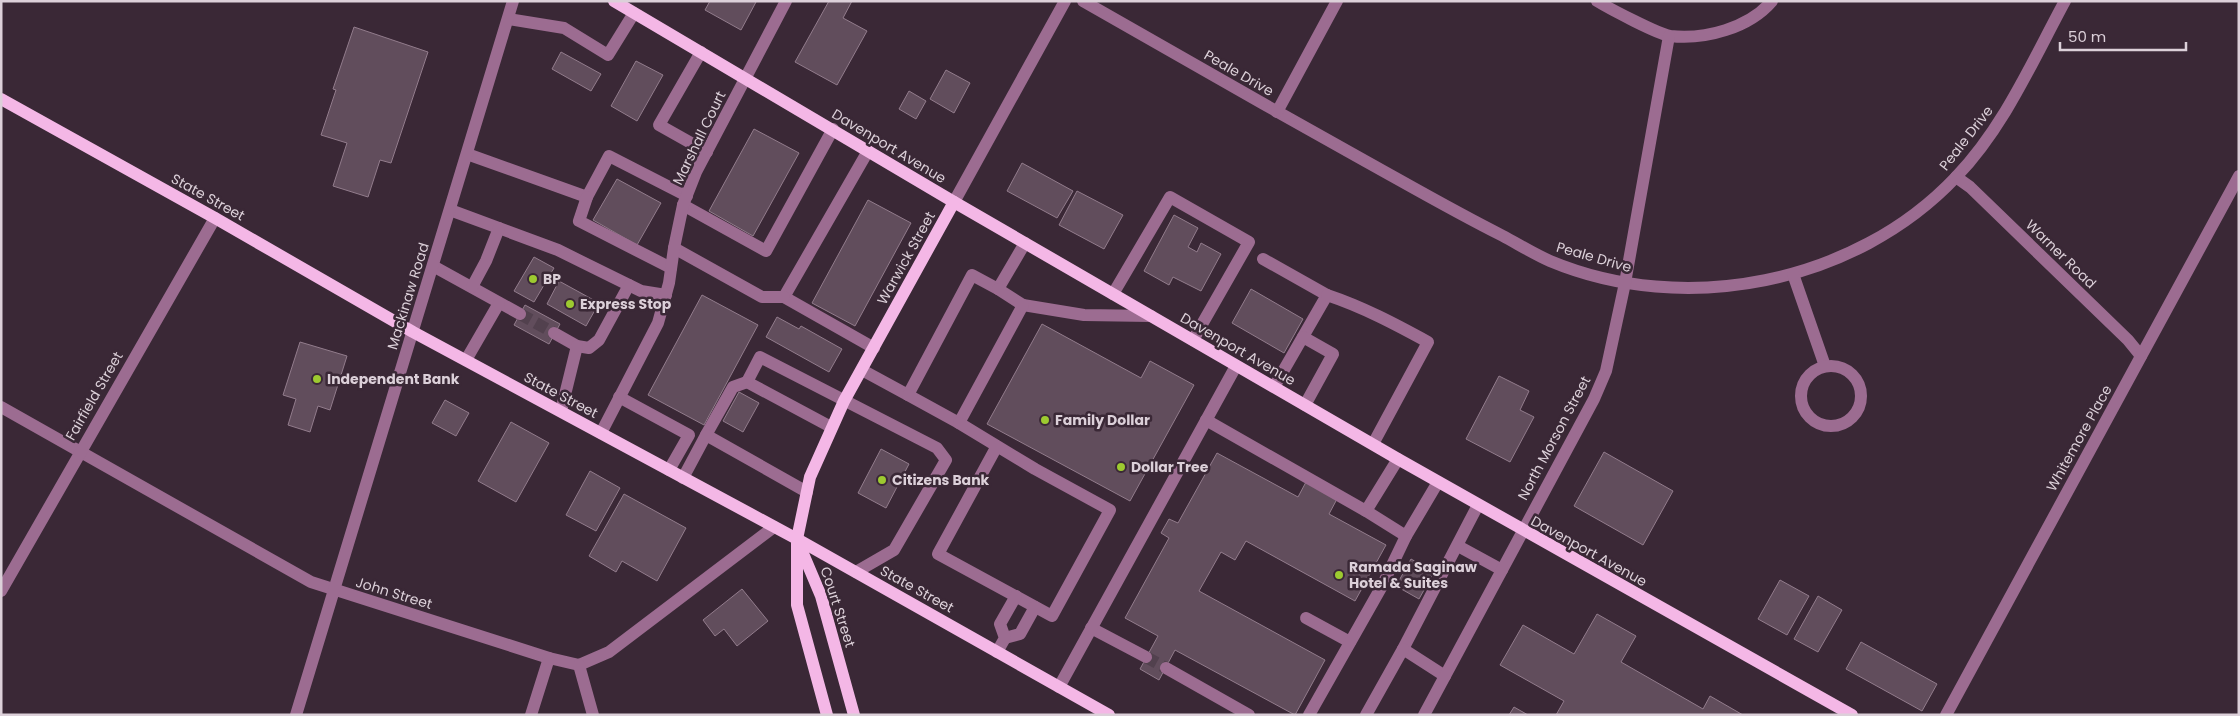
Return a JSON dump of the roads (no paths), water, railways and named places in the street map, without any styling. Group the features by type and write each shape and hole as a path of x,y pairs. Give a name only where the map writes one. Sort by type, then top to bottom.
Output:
{"main road":[{"name":"Davenport Avenue","path":"614,1 954,202 1398,460 1836,710 1852,715"},
{"name":"State Street","path":"1,99 215,218 413,332 797,539 1109,715"},
{"name":"Warwick Street","path":"797,539 810,477 831,427 954,202"},
{"name":"Court Street","path":"797,539 797,606 827,715"},
{"name":"Court Street","path":"797,539 821,596 854,715"}],"street":[{"name":"Mackinaw Road","path":"296,715 513,1"},
{"name":"Marshall Court","path":"601,433 658,323 666,295 685,201 707,152 786,1"},
{"name":"Warwick Street","path":"954,202 1065,1"},
{"name":"Peale Drive","path":"1083,1 1277,112 1550,261 1625,283 1702,289 1744,285 1792,274 1826,262 1894,228 1921,208 1956,177 1999,123 2065,1"},
{"path":"1277,112 1337,1"},
{"path":"1597,1 1669,36 1723,32 1750,19 1772,1"},
{"path":"508,19 564,28 608,55 634,13"},
{"name":"North Morson Street","path":"1424,715 1594,399 1606,371 1625,283 1669,36"},
{"path":"701,52 659,125 707,152"},
{"path":"671,268 579,221 587,197 608,156 766,251 833,129"},
{"path":"784,297 868,150"},
{"path":"467,154 587,197"},
{"name":"Whitemore Place","path":"1946,715 2239,176"},
{"name":"Warner Road","path":"1956,177 1970,187 2087,300 2128,340 2141,356"},
{"path":"1113,294 1170,197 1249,242 1193,340"},
{"path":"450,210 558,250 641,291 666,295"},
{"name":"Fairfield Street","path":"1,591 215,218"},
{"path":"472,287 486,261 499,228"},
{"path":"998,290 1025,243"},
{"path":"674,248 762,297 784,297 874,348"},
{"path":"1263,259 1327,294 1372,312 1428,342 1373,444"},
{"path":"433,266 520,314"},
{"path":"1792,274 1825,366"},
{"path":"908,395 972,275 1023,305 1084,315 1151,316"},
{"path":"554,333 577,346 589,348 599,340 629,285"},
{"path":"1274,387 1327,294"},
{"path":"466,360 499,302"},
{"path":"959,423 1023,305"},
{"path":"1303,337 1333,354 1305,405"},
{"path":"561,411 577,346"},
{"path":"683,478 733,387 747,382 760,357 844,402 937,448 946,460 894,550 856,572"},
{"path":"1059,687 1236,366"},
{"path":"1825,366 1836,366 1845,369 1859,383 1862,393 1861,403 1857,412 1850,420 1841,425 1821,424 1806,412 1802,403 1801,394 1808,376 1816,369 1825,366"},
{"path":"862,370 959,423 1110,510 1052,616 938,554 997,446"},
{"path":"747,382 831,427"},
{"path":"619,398 689,435 670,470"},
{"name":"John Street","path":"1,407 311,582 549,658 579,665"},
{"path":"1206,420 1366,511 1406,536"},
{"path":"706,435 807,492"},
{"path":"1366,511 1398,460"},
{"path":"1309,715 1382,586 1406,536 1438,482"},
{"path":"1366,715 1404,649 1478,505"},
{"path":"593,715 579,665 609,652 774,527"},
{"path":"1458,546 1502,570"},
{"path":"1005,638 1000,624 1016,596"},
{"path":"997,652 1005,638 1020,634 1035,607"},
{"path":"1306,618 1350,642"},
{"path":"1091,628 1146,657"},
{"path":"1404,649 1445,676"},
{"path":"531,715 549,658"},
{"path":"1166,668 1249,715"}],"tunnel":[{"path":"520,314 554,333"},
{"path":"1146,657 1166,668"}],"place":[{"name":"BP","path":"533,279"},
{"name":"Express Stop","path":"570,304"},
{"name":"Independent Bank","path":"317,379"},
{"name":"Family Dollar","path":"1045,420"},
{"name":"Dollar Tree","path":"1121,467"},
{"name":"Citizens Bank","path":"882,480"},
{"name":"Ramada Saginaw Hotel & Suites","path":"1339,575"}]}
